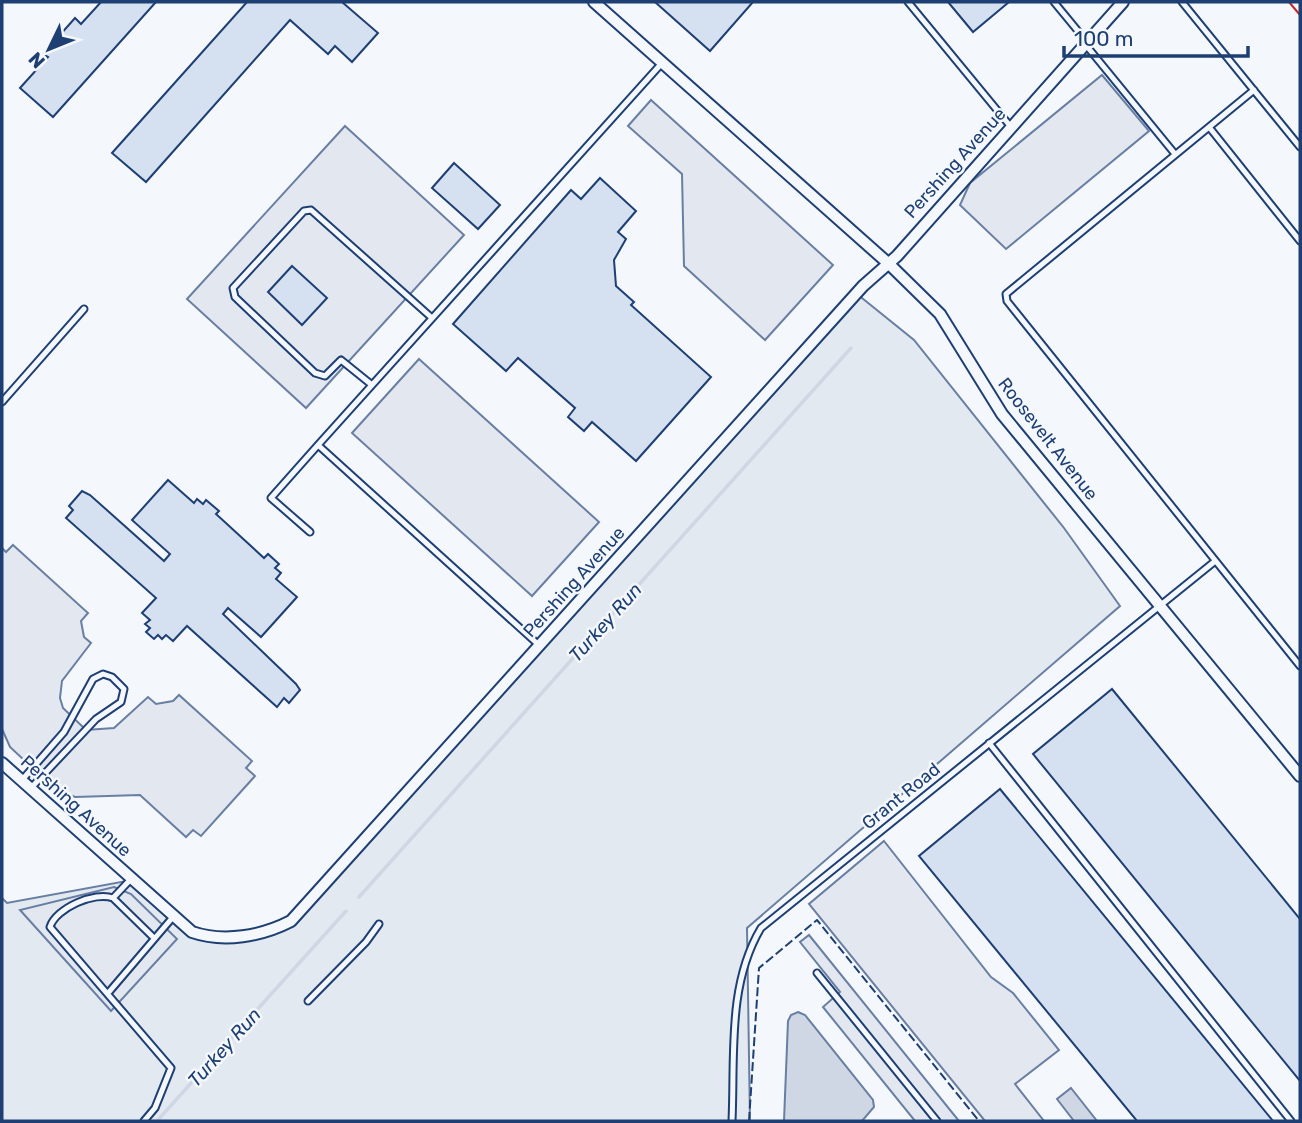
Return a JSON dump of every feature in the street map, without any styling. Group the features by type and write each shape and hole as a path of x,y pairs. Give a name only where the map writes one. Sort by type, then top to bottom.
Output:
{"street":[{"name":"Roosevelt Avenue","path":"594,2 889,264 940,314 1002,414 1300,776"},
{"name":"Pershing Avenue","path":"2,763 192,932 216,937 268,932 291,921 863,286 889,264 1123,2"}],"lane":[{"path":"908,2 1011,127"},
{"path":"1054,2 1175,154"},
{"path":"1182,2 1300,148"},
{"path":"310,533 271,498 662,63"},
{"path":"1254,90 1006,294 1007,301 1300,666"},
{"path":"1209,127 1300,241"},
{"path":"372,385 341,360 325,376 315,373 235,297 233,288 304,211 311,210 432,318"},
{"path":"2,401 84,309"},
{"path":"318,445 540,646"},
{"name":"Grant Road","path":"732,1121 738,982 747,953 761,928 1214,562"},
{"path":"103,674 112,677 124,690 121,702 96,719 26,785 64,733 93,679 103,674"},
{"path":"989,743 1291,1121"},
{"path":"113,898 131,878"},
{"path":"144,1121 155,1108 171,1068 109,992 50,927 54,919 69,908 96,896 113,898 154,938"},
{"path":"109,992 173,916"},
{"path":"308,1001 366,942 379,924"},
{"path":"817,973 937,1121"}],"shaded area":[{"path":"1102,75 1149,131 1006,249 960,205 970,183"},
{"path":"651,100 833,265 765,340 684,266 682,174 628,126"},
{"path":"345,126 464,235 306,408 187,299"},
{"path":"857,294 914,340 1064,528 1120,606 747,928 750,1121 2,1121 2,898 7,903 132,880 202,936 279,927"},
{"path":"419,359 599,522 532,596 352,433"},
{"path":"13,545 88,613 81,621 84,637 91,643 62,681 60,698 63,708 86,730 114,728 148,697 156,704 173,701 179,695 252,761 246,768 255,776 201,836 193,830 186,837 140,795 75,797 54,788 10,747 2,729 2,548 6,552"},
{"path":"884,841 991,977 1013,993 1059,1050 1015,1084 1044,1121 985,1121 809,904"},
{"path":"114,887 131,894 177,939 111,1011 20,910"},
{"path":"809,935 959,1121 915,1121 823,1007 840,992 800,942"},
{"path":"798,1012 805,1015 873,1100 874,1107 862,1121 784,1121 788,1021 791,1015"},
{"path":"1071,1088 1097,1121 1074,1121 1057,1099"}],"building":[{"path":"101,2 156,2 53,117 20,88 48,57 43,54 75,18 81,24"},
{"path":"247,2 342,2 378,33 352,62 335,46 328,54 290,20 146,182 112,153"},
{"path":"655,2 753,2 710,51"},
{"path":"948,2 1009,2 973,32"},
{"path":"454,163 500,205 478,229 432,188"},
{"path":"600,178 636,211 618,232 626,239 614,260 616,286 634,302 631,305 711,377 636,461 592,422 584,431 568,417 575,408 518,358 506,371 453,324 571,190 581,199"},
{"path":"292,266 327,298 302,325 268,292"},
{"path":"168,480 194,503 197,499 203,504 206,500 219,511 216,514 264,558 268,554 279,564 275,568 281,573 276,579 297,597 261,637 228,608 223,614 296,684 300,690 289,703 284,698 277,707 187,626 173,641 166,635 162,639 158,635 154,639 146,632 150,628 145,624 150,620 142,613 156,598 66,518 73,510 69,506 82,491 90,495 164,561 170,554 132,520"},
{"path":"1112,689 1300,919 1300,1081 1033,754"},
{"path":"1000,789 1273,1121 1137,1121 919,856"}],"waterway":[{"name":"Turkey Run","path":"359,897 851,348"},
{"name":"Turkey Run","path":"157,1121 346,911"}],"fence":[{"path":"749,1121 759,968 817,920 979,1121"}],"power":[{"path":"1289,2 1300,15"}]}
